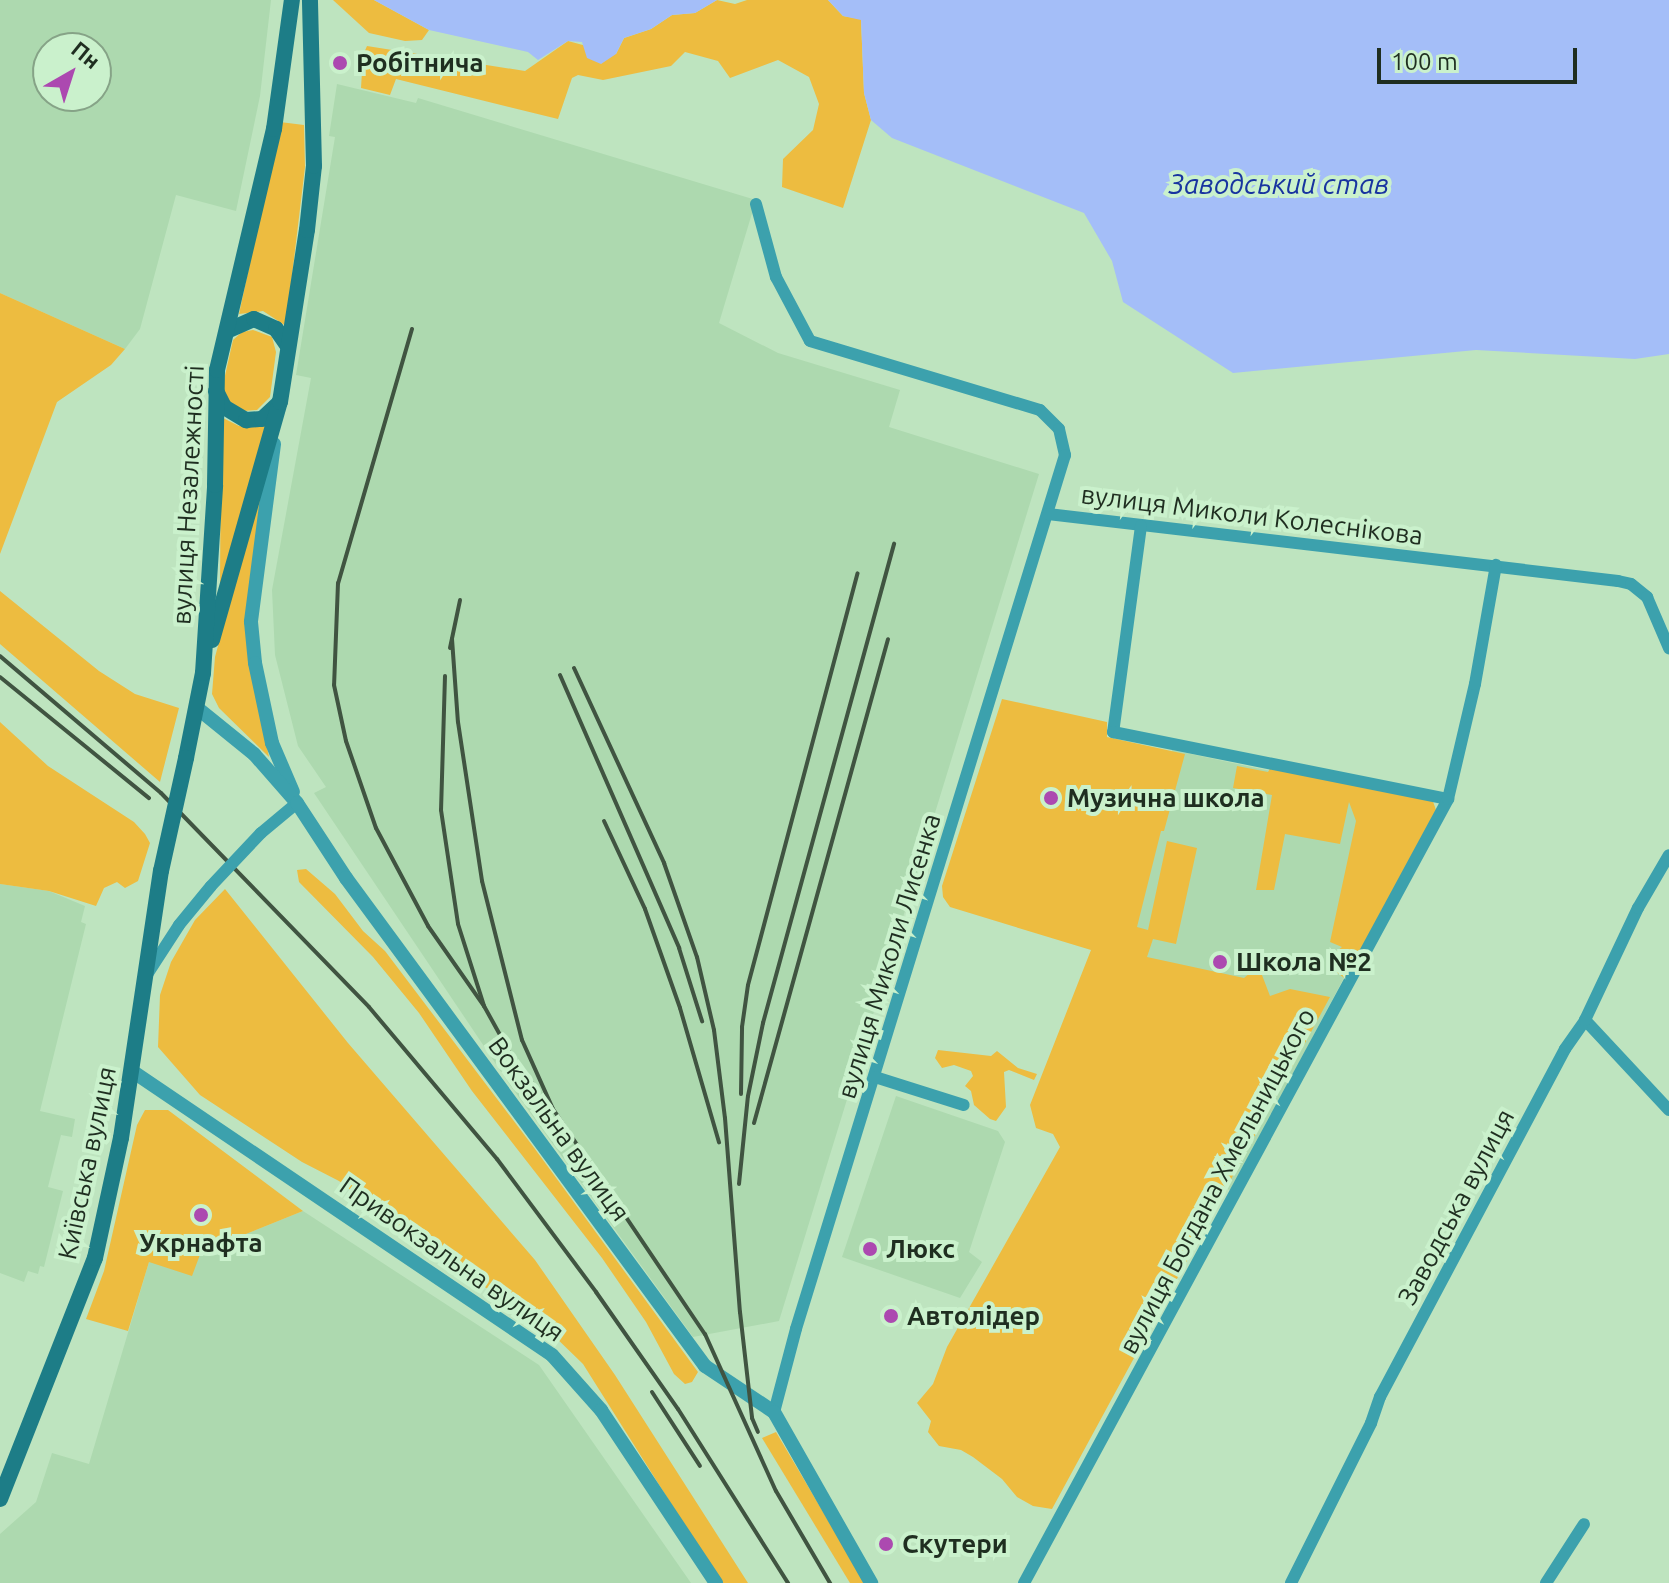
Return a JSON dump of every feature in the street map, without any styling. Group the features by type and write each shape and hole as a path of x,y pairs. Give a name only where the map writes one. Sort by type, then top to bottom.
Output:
{"main road":[{"name":"вулиця Незалежності","path":"161,871 203,673 215,485 216,391 221,349 229,330 274,129 292,0"},
{"path":"203,673 280,402 314,166 310,0"},
{"path":"229,330 254,319 276,329 287,345"},
{"path":"216,391 224,407 246,420 262,419 280,402"},
{"name":"Київська вулиця","path":"0,1499 95,1258 132,1071 142,982 161,871"}],"street":[{"name":"вулиця Миколи Колеснікова","path":"756,204 776,277 810,341 1040,410 1059,429 1065,455 1048,514 1496,565 1631,584 1647,597 1669,648"},
{"path":"142,982 179,925 211,886 261,833 297,803 272,743 255,663 251,622 280,402"},
{"name":"вулиця Миколи Лисенка","path":"774,1412 796,1329 1048,514"},
{"path":"1141,526 1113,732 1448,799"},
{"name":"вулиця Богдана Хмельницького","path":"1024,1583 1448,799 1475,684 1496,565"},
{"name":"Вокзальна вулиця","path":"196,707 254,754 297,803 346,878 705,1366 774,1412 871,1583"},
{"name":"Заводська вулиця","path":"1291,1583 1371,1423 1380,1397 1565,1049 1585,1020 1638,908 1669,855"},
{"path":"1585,1020 1669,1110"},
{"name":"Привокзальна вулиця","path":"132,1071 552,1355 601,1410 716,1583"},
{"path":"875,1077 964,1105"},
{"path":"1546,1583 1584,1524"}],"shaded area":[{"path":"0,0 271,0 260,96 236,211 176,195 140,329 125,349 0,293"},
{"path":"333,0 374,0 429,30 422,40 405,41 369,33"},
{"path":"717,0 735,4 747,0 828,0 843,16 861,19 864,93 871,120 843,208 782,187 783,159 813,130 819,104 809,77 778,60 730,78 718,61 685,52 671,66 603,80 578,75 572,78 558,119 396,79 390,95 361,88 363,55 367,46 525,71 568,41 616,54 624,38 651,29 672,15 695,13"},
{"path":"337,84 416,103 418,98 756,200 719,323 778,353 900,390 889,427 1039,474 779,1321 693,1337 510,1085 314,793 326,787 298,746 275,655 272,590 311,378 296,375 335,137 329,136"},
{"path":"280,122 304,125 305,167 286,326 263,311 239,314"},
{"path":"0,293 125,349 111,365 57,402 0,554"},
{"path":"253,330 272,337 276,352 270,397 257,410 244,411 227,400 222,389 233,340 242,332"},
{"path":"221,417 239,426 267,424 220,588"},
{"path":"265,473 250,662 269,757 219,708 212,694 215,657"},
{"path":"0,591 99,671 135,694 179,708 160,782 0,644"},
{"path":"1002,699 1107,722 1107,737 1185,754 1164,831 1161,831 1137,927 1148,930 1167,841 1197,848 1176,944 1153,939 1147,957 1244,978 1251,972 1262,975 1270,996 1290,989 1330,997 1052,1509 1033,1506 1017,1497 1002,1479 961,1450 939,1446 928,1432 931,1421 917,1403 933,1384 947,1347 1060,1147 1053,1134 1036,1128 1030,1105 1091,950 950,907 943,897 942,886"},
{"path":"0,722 48,766 134,822 145,834 150,843 138,881 125,888 117,882 104,888 96,906 49,891 0,884"},
{"name":"Школа №2","path":"1172,750 1435,806 1231,1191 1177,1161 1133,934"},
{"path":"1274,761 1430,793 1436,810 1347,980 1335,971 1327,959 1342,947 1330,942 1356,821 1349,802 1340,844 1285,834 1274,890 1256,890 1272,795 1233,788 1237,766 1268,772"},
{"path":"306,869 335,894 363,931 385,951 535,1149 698,1372 692,1382 685,1384 674,1374 646,1322 602,1258 472,1091 419,1013 373,957 299,882 297,870"},
{"path":"0,884 49,891 85,906 81,922 86,924 40,1111 75,1119 72,1137 61,1135 48,1187 63,1191 44,1267 40,1266 38,1274 28,1271 24,1282 0,1273"},
{"path":"225,889 348,1043 535,1260 615,1375 748,1583 721,1583 583,1364 549,1331 406,1233 339,1181 302,1162 200,1095 158,1047 160,995 171,962 195,920"},
{"path":"938,1050 991,1056 997,1051 1018,1068 1037,1074 1034,1080 1009,1070 1004,1072 1006,1107 996,1121 974,1105 971,1091 965,1086 973,1076 971,1071 954,1065 942,1068 935,1058"},
{"path":"896,1096 998,1131 1005,1142 969,1252 982,1262 960,1298 842,1257"},
{"path":"145,1110 168,1110 303,1211 201,1252 192,1276 149,1262 128,1331 86,1319 104,1271 137,1125"},
{"path":"303,1211 539,1365 691,1583 0,1583 0,1534 36,1502 52,1453 89,1464 149,1262 201,1252"},
{"path":"776,1432 865,1583 850,1583 762,1438"}],"water":[{"path":"374,0 717,0 695,13 672,15 651,29 624,38 616,54 601,64 587,58 582,42 568,41 538,60 528,52 429,30"},
{"name":"Заводський став","path":"828,0 1669,0 1669,354 1635,359 1476,350 1233,373 1123,302 1112,261 1084,213 892,138 871,120 864,93 861,20 843,16"}],"railway":[{"path":"412,329 338,583 334,685 346,741 376,828 428,926 484,1006"},
{"path":"739,1184 748,1096 763,1023 894,544"},
{"path":"741,1094 742,1027 748,985 858,573"},
{"path":"450,648 460,600"},
{"path":"452,639 458,722 482,881 522,1040 553,1109 705,1334 776,1491 830,1583"},
{"path":"754,1123 888,639"},
{"path":"0,656 161,793 369,1007 497,1159 596,1292 678,1409 788,1583"},
{"path":"574,668 664,863 697,957 714,1030 725,1118 740,1312 752,1418 758,1432"},
{"path":"560,675 679,948 702,1021"},
{"path":"445,676 441,810 458,924 484,1006 515,1062 538,1090"},
{"path":"0,677 149,798"},
{"path":"604,821 645,909 680,1008 719,1142"},
{"path":"652,1392 700,1466"}],"place":[{"name":"Робітнича","path":"340,63"},
{"name":"Музична школа","path":"1051,798"},
{"name":"Школа №2","path":"1220,962"},
{"name":"Укрнафта","path":"201,1215"},
{"name":"Люкс","path":"870,1249"},
{"name":"Автолідер","path":"891,1316"},
{"name":"Скутери","path":"886,1544"}]}
